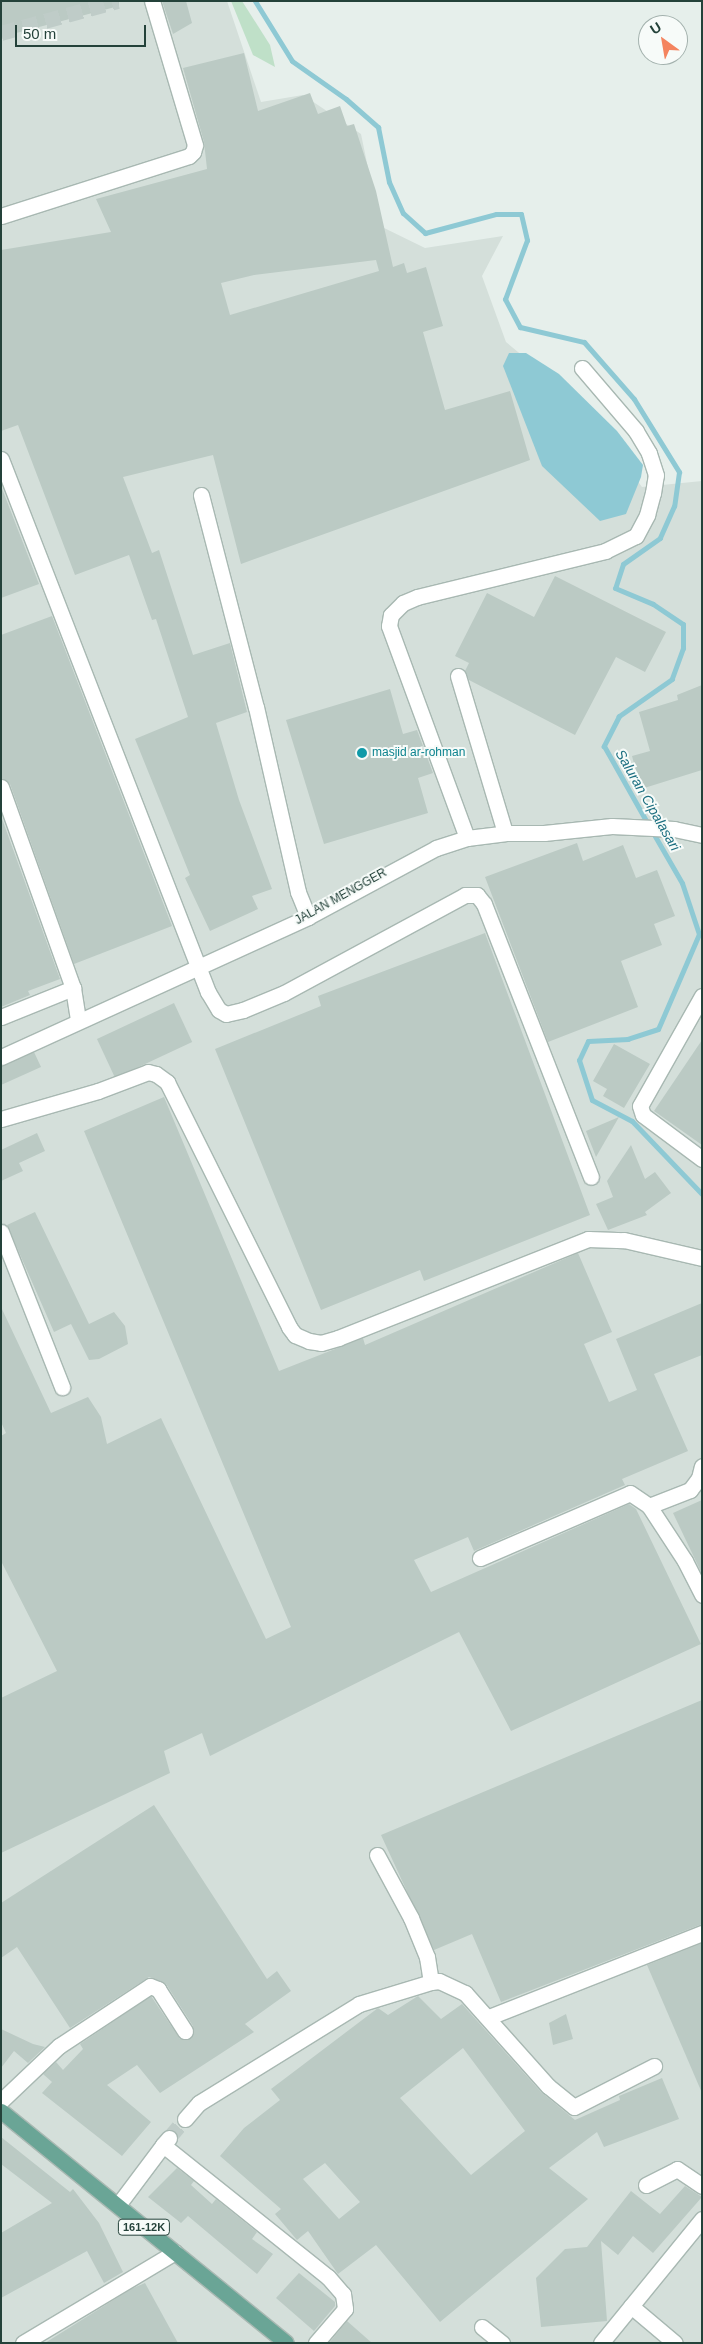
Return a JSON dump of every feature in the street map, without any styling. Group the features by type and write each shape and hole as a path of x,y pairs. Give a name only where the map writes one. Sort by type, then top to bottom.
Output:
{"main road":[{"name":"161-12K","path":"1,2110 286,2343"}],"street":[{"path":"1,216 189,156 193,152 195,145 152,1"},
{"path":"467,838 389,626 391,615 403,603 417,596 605,551 636,536 647,515 656,475 649,453 636,431 582,368"},
{"path":"1,459 218,1010 226,1014 243,1010 284,993 465,895 477,895 482,899 591,1178"},
{"path":"202,495 256,707 298,892 308,917"},
{"path":"458,676 505,833"},
{"path":"1,787 73,988 78,1021"},
{"name":"JALAN MENGGER","path":"1,1057 200,968 308,917 412,858 467,838 505,833 544,833 612,826 659,828 702,835"},
{"path":"1,1016 73,988"},
{"path":"702,996 640,1106 643,1115 702,1159"},
{"path":"1,1119 98,1091 148,1072 156,1074 168,1082 289,1327 296,1335 309,1341 321,1343 338,1338 588,1239 624,1240 702,1258"},
{"path":"1,1232 62,1388"},
{"path":"649,1506 690,1490 699,1478 702,1466"},
{"path":"480,1558 630,1493 649,1506 685,1561 702,1595"},
{"path":"377,1855 411,1918 427,1957 431,1982"},
{"path":"490,2017 702,1933"},
{"path":"185,2119 200,2103 359,2004 438,1981 465,1993 490,2017 548,2086 574,2107 654,2066"},
{"path":"1,2101 59,2046 150,1986 158,1989 185,2030"},
{"path":"118,2205 166,2142 328,2277 343,2294 345,2309 316,2343"},
{"path":"646,2185 678,2169 702,2186"},
{"path":"601,2343 702,2219"},
{"path":"23,2343 175,2252"},
{"path":"631,2306 675,2343"},
{"path":"482,2327 502,2343"}],"shaded area":[{"path":"1,1 227,1 261,102 303,95 361,134 380,226 425,248 503,236 482,276 506,342 581,404 642,487 702,481 702,2343 1,2343"}],"green space":[{"path":"231,1 242,1 270,45 275,67 253,55"}],"water":[{"path":"509,353 526,353 559,374 617,431 643,465 641,477 626,514 600,521 542,466 503,366"}],"building":[{"path":"1,1 119,1 119,6 1,37"},
{"path":"162,1 186,1 192,23 173,34"},
{"path":"244,53 258,111 310,93 318,114 340,106 347,126 354,124 376,191 393,267 404,263 407,273 426,267 443,326 423,332 445,410 510,391 530,460 241,564 213,455 123,477 152,553 159,550 193,655 230,643 247,712 216,723 239,800 272,889 252,896 258,909 210,931 185,878 190,875 135,739 188,717 156,619 152,620 129,555 75,575 18,425 1,431 1,250 111,232 96,199 207,169 204,142 183,68","holes":["376,260 379,271 230,315 221,283 254,275"]},
{"path":"1,486 39,584 1,598"},
{"path":"555,576 666,632 645,672 616,657 575,735 469,680 465,671 469,663 455,656 487,593 534,617"},
{"path":"52,616 172,926 74,964 10,784 1,778 1,635"},
{"path":"702,685 702,770 641,789 632,756 650,751 639,712 678,700 677,695"},
{"name":"masjid ar-rohman","path":"390,689 403,734 417,730 433,773 418,778 428,813 324,844 286,720"},
{"path":"1,816 60,979 28,991 30,995 1,1007"},
{"path":"577,843 583,861 623,845 636,878 657,870 675,916 654,924 662,945 621,961 638,1007 548,1042 485,877"},
{"path":"485,933 590,1215 424,1281 420,1270 321,1310 215,1049 321,1006 318,996"},
{"path":"174,1003 192,1042 115,1078 97,1039"},
{"path":"702,1040 702,1145 654,1111"},
{"path":"614,1044 650,1064 624,1108 603,1096 607,1089 593,1081"},
{"path":"34,1052 41,1067 1,1085 1,1066"},
{"path":"164,1097 279,1371 363,1338 365,1345 578,1253 612,1332 584,1344 609,1402 637,1390 616,1339 702,1303 702,1355 654,1374 688,1451 622,1479 625,1485 474,1551 468,1537 414,1560 431,1592 629,1504 636,1509 701,1644 511,1731 459,1632 210,1756 202,1733 164,1751 170,1773 1,1853 1,1698 57,1671 1,1561 1,1436 6,1433 1,1422 1,1307 51,1413 88,1397 101,1417 107,1444 161,1418 266,1639 291,1627 84,1131"},
{"path":"619,1117 596,1157 586,1131"},
{"path":"37,1133 45,1151 19,1163 23,1171 1,1181 1,1150"},
{"path":"631,1145 645,1179 655,1172 671,1193 645,1212 647,1215 608,1230 596,1204 613,1197 607,1181"},
{"path":"35,1212 89,1324 114,1312 125,1326 128,1344 99,1359 89,1360 71,1324 54,1332 7,1225"},
{"path":"702,1500 702,1574 673,1513"},
{"path":"702,1700 702,1924 501,2002 472,1934 434,1950 381,1835"},
{"path":"154,1805 267,1979 277,1971 291,1991 245,2024 254,2032 160,2093 137,2065 107,2085 151,2122 122,2156 42,2093 52,2082 43,2074 56,2062 63,2070 83,2049 80,2044 151,1996 180,2039 190,2039 193,2026 166,1984 149,1977 70,2028 17,1947 1,1958 1,1903"},
{"path":"702,1943 702,2093 647,1965"},
{"path":"418,1996 441,2019 462,2004 541,2092 575,2120 620,2100 619,2096 662,2078 679,2119 604,2147 597,2132 549,2168 588,2199 440,2322 376,2245 338,2274 308,2231 297,2240 275,2214 281,2209 220,2156 244,2128 280,2100 271,2089 378,2008 388,2015","holes":["463,2048 525,2131 471,2175 400,2098","325,2163 360,2202 339,2219 303,2179"]},
{"path":"566,2014 573,2039 553,2045 549,2023"},
{"path":"1,2029 33,2044 45,2047 28,2063 14,2051 1,2068"},
{"path":"1,2137 70,2192 73,2189 99,2223 123,2272 104,2283 87,2251 1,2298 1,2233 52,2203 1,2164"},
{"path":"177,2168 194,2181 191,2185 212,2204 216,2199 257,2232 252,2239 273,2254 257,2274 188,2216 181,2223 148,2197"},
{"path":"685,2186 702,2197 653,2253 633,2236 618,2255 601,2241 607,2321 541,2327 536,2278 565,2249 587,2247 631,2191 660,2214"},
{"path":"299,2273 335,2302 335,2306 314,2331 276,2298"},
{"path":"145,2283 178,2343 45,2343 131,2289"},
{"path":"347,2321 372,2343 329,2343"}],"waterway":[{"name":"Saluran Cipalasari","path":"255,1 292,61 346,99 378,127 389,182 403,213 425,233 496,214 521,214 527,240 505,299 520,327 584,342 634,399 679,472 674,506 660,538 623,564 615,588 653,604 683,624 683,648 672,679 619,716 604,746 648,824"},
{"name":"Saluran Cipalasari","path":"652,831 682,883 699,934 658,1029 628,1039 588,1041 579,1060 592,1100 632,1121 702,1194"}],"tunnel":[{"path":"1,33 118,1"},
{"path":"169,2138 185,2119"}],"place":[{"name":"masjid ar-rohman","path":"362,753"}]}
